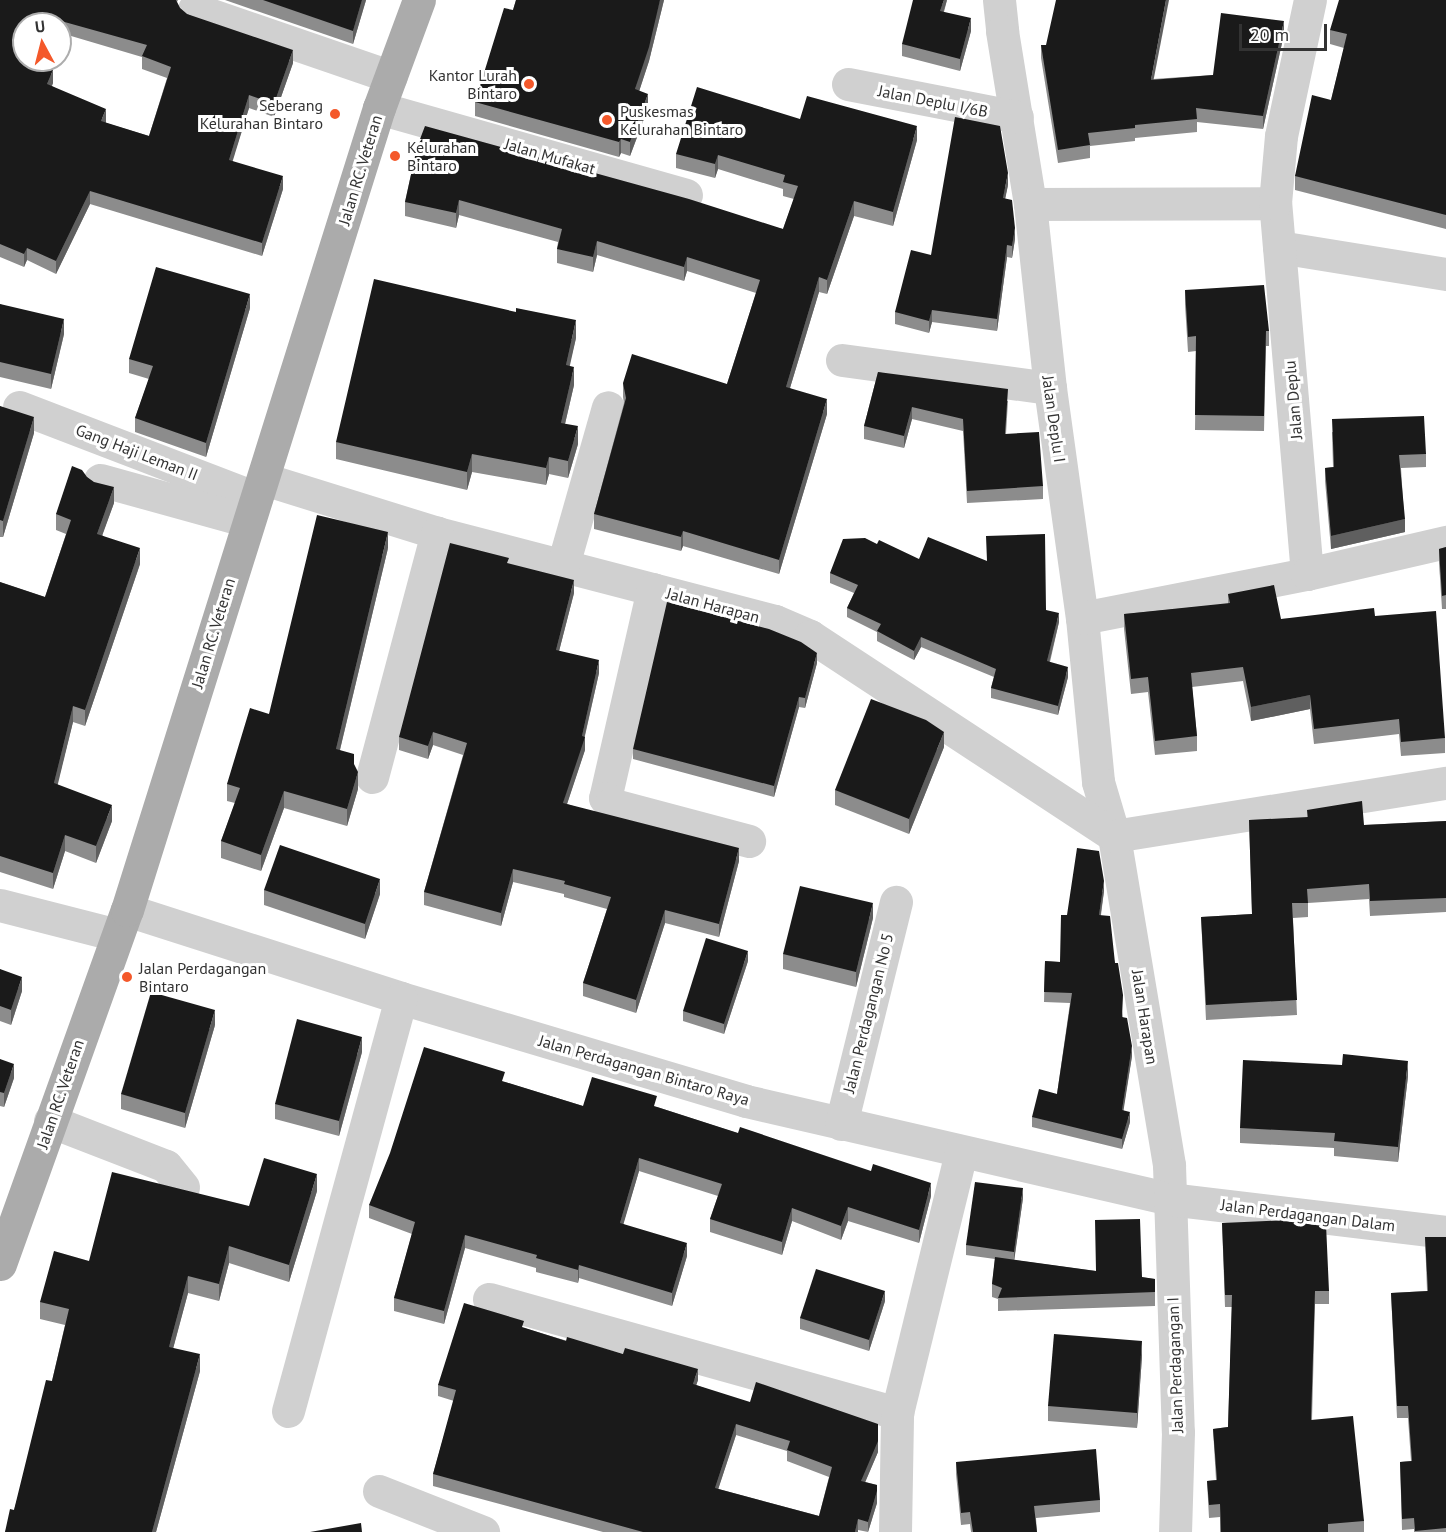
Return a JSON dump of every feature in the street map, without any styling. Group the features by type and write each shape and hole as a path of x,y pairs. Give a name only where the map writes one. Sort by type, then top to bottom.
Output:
{"main road":[{"name":"Jalan RC. Veteran","path":"2,1254 122,922 379,108 418,0"}],"street":[{"name":"Jalan Deplu I","path":"999,0 1030,204 1050,388 1082,618 1098,782 1114,836"},
{"name":"Jalan Deplu","path":"1307,574 1275,203 1281,136 1310,0"},
{"path":"194,9 391,77"},
{"name":"Jalan Deplu I/6B","path":"848,84 1017,117"},
{"name":"Jalan Mufakat","path":"379,108 686,195"},
{"path":"1030,204 1275,203"},
{"path":"1279,247 1446,274"},
{"path":"842,360 1050,388"},
{"name":"Gang Haji Leman II","path":"19,407 256,499"},
{"path":"563,566 608,407"},
{"path":"100,480 256,499"},
{"name":"Jalan Harapan","path":"256,499 437,534 775,621 810,636 1114,836 1169,1165 1169,1199"},
{"path":"372,777 437,534"},
{"path":"1082,618 1307,574 1446,542"},
{"path":"653,589 605,798 610,804 749,841"},
{"path":"1114,836 1446,783"},
{"name":"Jalan Perdagangan No 5","path":"841,1124 896,902"},
{"name":"Jalan Perdagangan Bintaro Raya","path":"0,904 122,922 401,998 746,1101 1169,1199"},
{"path":"288,1411 401,998"},
{"path":"50,1121 166,1166 183,1186"},
{"path":"895,1532 897,1413 961,1152"},
{"name":"Jalan Perdagangan Dalam","path":"1169,1199 1446,1232"},
{"name":"Jalan Perdagangan I","path":"1169,1199 1178,1432 1175,1532"},
{"path":"489,1299 897,1413"},
{"path":"380,1491 482,1532"}],"building":[{"path":"0,0 176,0 187,14 293,50 274,104 249,95 229,160 283,176 262,243 90,191 56,261 27,248 24,254 0,244","holes":["12,12 72,12 72,24 147,45 142,56 171,67 149,136 101,121 106,109 47,84 52,72 12,72"]},
{"path":"263,0 362,0 353,31"},
{"path":"516,0 660,0 649,47 635,89 648,94 630,142 621,139 619,142 475,102 504,8 513,10"},
{"path":"913,0 944,0 940,11 971,18 960,59 902,44"},
{"path":"1056,0 1166,0 1151,80 1213,75 1221,13 1284,21 1263,116 1196,108 1197,119 1135,125 1135,128 1088,133 1090,145 1058,150 1041,45 1046,45"},
{"path":"1339,0 1446,0 1446,215 1295,176 1312,95 1331,100 1347,34 1330,30"},
{"path":"697,87 800,119 807,96 917,126 893,212 854,201 827,280 819,277 786,387 827,399 779,560 683,531 681,537 594,514 626,398 623,383 632,354 727,384 760,280 687,257 684,267 597,241 593,257 557,249 562,229 459,200 456,213 405,202 417,147 425,126 689,199 783,229 798,186 783,182 785,175 718,155 715,164 676,154"},
{"path":"955,117 1000,126 1008,173 1003,198 1012,200 1015,228 1012,246 1007,245 997,319 932,310 929,321 895,312 911,250 931,255"},
{"path":"156,267 250,294 206,443 135,418 153,366 129,359"},
{"path":"374,279 516,312 516,308 576,320 566,365 574,367 561,423 578,426 568,461 549,457 546,468 472,454 467,472 336,442"},
{"path":"1264,285 1269,331 1266,331 1264,416 1195,415 1196,336 1188,337 1185,290"},
{"path":"0,304 64,319 51,374 0,362"},
{"path":"878,372 1008,389 1005,434 1039,432 1043,486 967,491 963,419 912,407 904,436 864,426"},
{"path":"0,406 34,417 3,521 0,520"},
{"path":"1424,416 1426,454 1399,455 1405,519 1331,536 1325,468 1334,467 1332,419"},
{"path":"72,466 82,470 94,482 114,487 97,534 140,548 85,710 73,706 54,783 112,805 96,846 65,835 53,873 0,856 0,582 45,597 71,520 56,514"},
{"path":"317,515 388,532 336,749 354,754 354,764 358,772 347,809 284,791 261,855 221,841 240,788 227,784 250,708 269,714"},
{"path":"1045,534 1046,610 1059,613 1047,661 1068,667 1058,706 991,688 996,669 921,637 914,651 877,631 881,624 847,608 858,585 830,573 843,539 865,538 877,544 879,540 919,559 928,537 987,561 986,536"},
{"path":"450,543 509,558 507,563 574,580 556,650 599,660 582,736 585,737 563,803 739,848 719,924 665,910 636,1000 583,983 611,897 564,884 565,881 513,869 501,913 424,892 467,743 433,732 428,746 399,737"},
{"path":"1446,547 1446,595 1442,596 1439,549"},
{"path":"1274,585 1281,619 1374,608 1375,616 1436,611 1445,738 1401,742 1399,719 1314,729 1310,695 1251,707 1243,667 1191,673 1197,736 1155,741 1148,677 1131,679 1124,614 1230,603 1228,594"},
{"path":"667,602 769,629 801,642 817,653 805,698 799,697 774,786 633,749"},
{"path":"871,699 926,720 944,732 909,819 835,790"},
{"path":"1362,801 1364,825 1446,821 1446,898 1370,901 1369,884 1307,889 1308,903 1292,903 1297,1000 1206,1005 1201,917 1252,914 1249,820 1308,817 1307,810"},
{"path":"280,845 380,879 365,924 264,890"},
{"path":"1077,848 1099,851 1104,881 1099,915 1110,916 1115,963 1118,963 1123,995 1122,1017 1127,1018 1132,1046 1122,1110 1130,1112 1122,1139 1032,1117 1039,1089 1057,1094 1072,993 1044,992 1045,961 1060,962 1061,915 1067,915"},
{"path":"800,886 873,903 856,972 783,954"},
{"path":"706,938 748,951 724,1024 683,1011"},
{"path":"0,969 22,977 11,1010 0,1006"},
{"path":"151,992 215,1010 185,1113 121,1094"},
{"path":"297,1019 362,1037 339,1121 275,1104"},
{"path":"424,1047 505,1072 502,1081 583,1106 592,1077 657,1096 654,1106 738,1133 740,1127 871,1171 873,1164 931,1183 919,1230 848,1207 841,1226 792,1208 782,1242 710,1219 722,1184 639,1158 620,1223 687,1243 672,1293 579,1265 578,1270 536,1258 537,1255 465,1235 444,1311 394,1298 415,1222 369,1205 390,1153"},
{"path":"1343,1054 1408,1061 1398,1147 1334,1141 1335,1133 1240,1128 1243,1060 1342,1065"},
{"path":"0,1059 14,1064 4,1093 0,1092"},
{"path":"264,1158 317,1174 289,1265 229,1246 219,1284 188,1276 169,1347 200,1354 152,1532 5,1532 10,1509 14,1510 46,1380 52,1381 69,1309 40,1302 54,1251 89,1261 112,1172 249,1206"},
{"path":"975,1182 1023,1188 1014,1252 966,1245"},
{"path":"1140,1219 1142,1277 1155,1279 1155,1292 998,1298 1002,1288 992,1284 995,1257 1096,1271 1095,1220"},
{"path":"1290,1220 1326,1224 1329,1291 1315,1291 1311,1420 1353,1416 1364,1521 1328,1524 1328,1532 1221,1532 1220,1504 1209,1505 1207,1481 1217,1480 1213,1429 1228,1427 1232,1295 1225,1295 1222,1223"},
{"path":"1425,1237 1446,1237 1446,1528 1415,1531 1414,1518 1402,1519 1400,1462 1412,1461 1408,1406 1397,1406 1391,1293 1428,1291"},
{"path":"816,1269 885,1291 869,1340 800,1318"},
{"path":"464,1303 524,1321 522,1327 566,1341 567,1337 623,1354 625,1348 698,1369 693,1384 750,1402 756,1382 878,1424 878,1441 861,1481 877,1485 877,1491 868,1522 858,1519 855,1532 643,1532 433,1474 456,1390 438,1385","holes":["736,1424 790,1441 787,1450 832,1467 819,1516 715,1488"]},
{"path":"1054,1334 1142,1341 1137,1413 1048,1406"},
{"path":"1096,1449 1100,1500 1034,1506 1037,1532 973,1532 970,1512 961,1513 956,1462"},
{"path":"361,1523 362,1532 310,1532"}],"place":[{"name":"Kantor Lurah Bintaro","path":"529,84"},
{"name":"Seberang Kelurahan Bintaro","path":"335,114"},
{"name":"Puskesmas Kelurahan Bintaro","path":"607,120"},
{"name":"Kelurahan Bintaro","path":"395,156"},
{"name":"Jalan Perdagangan Bintaro","path":"127,977"}]}
